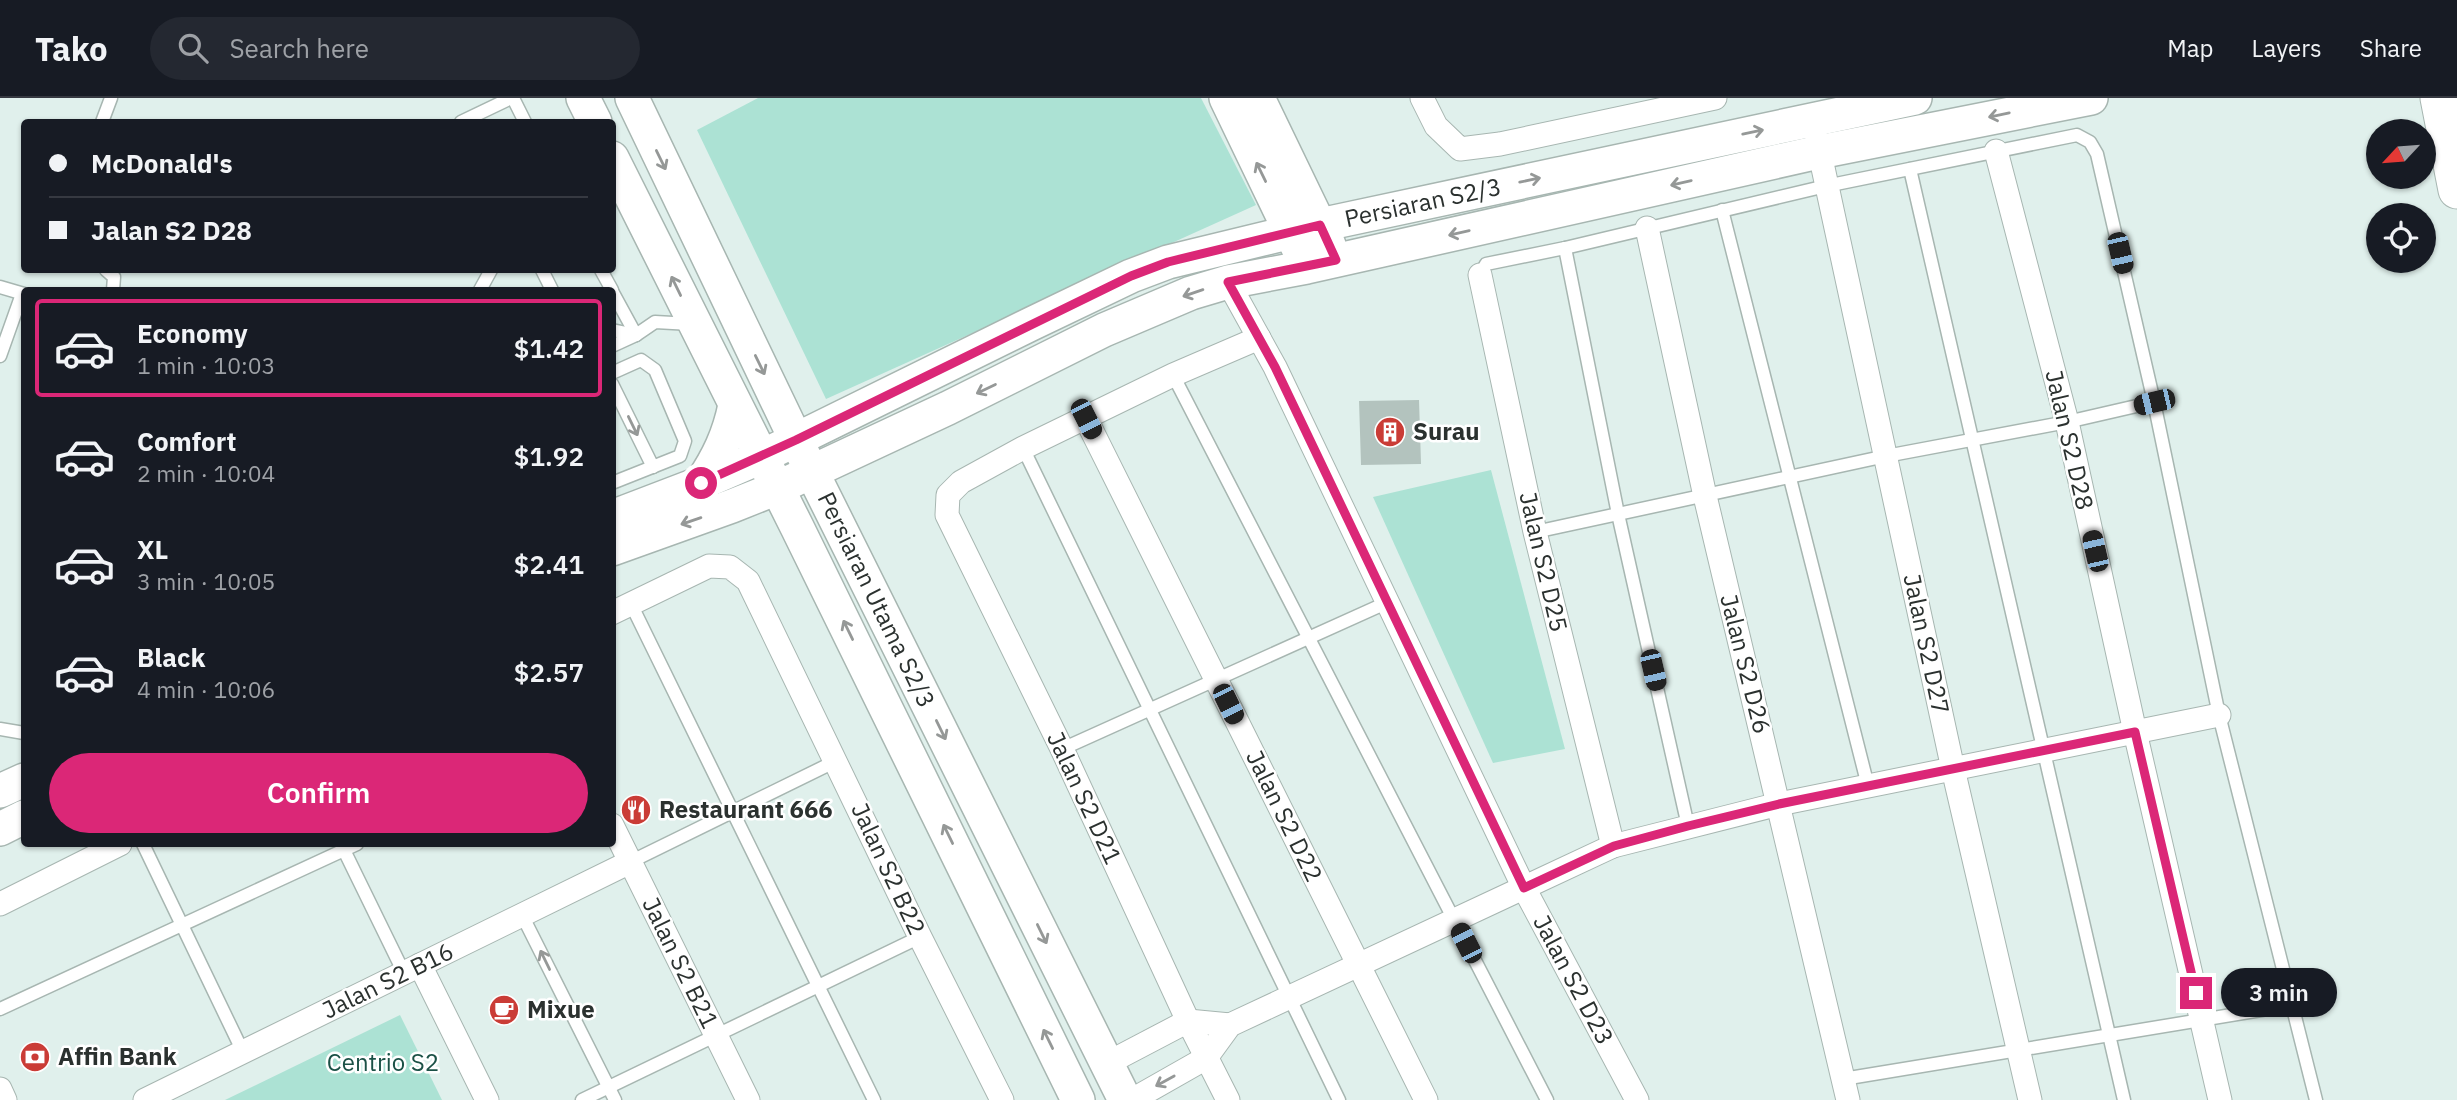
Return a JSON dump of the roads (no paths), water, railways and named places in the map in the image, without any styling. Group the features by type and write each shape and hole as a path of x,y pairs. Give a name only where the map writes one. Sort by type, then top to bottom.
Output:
{"main road":[{"path":"583,98 594,119"},
{"name":"Persiaran Utama S2/3","path":"632,98 796,440 1125,1100"},
{"path":"1226,98 1306,229"},
{"path":"1258,98 1321,263"},
{"name":"Persiaran S2/3","path":"616,515 761,457 1131,276 1168,262 1306,229 1915,98"},
{"path":"616,548 777,488 1104,330 1191,293 1228,282 1819,152 2091,98"},
{"path":"2418,98 2447,135"},
{"path":"2439,98 2457,190"},
{"name":"Persiaran Utama S2/3","path":"616,166 797,527 1078,1100"},
{"path":"701,483 724,446 735,405"},
{"path":"732,506 772,511 797,527"},
{"path":"0,791 21,781"},
{"path":"0,829 21,818"}],"street":[{"path":"1422,98 1436,126 1460,149 1500,144 1634,106 1715,98"},
{"name":"Jalan S2 D27","path":"1812,119 1953,769 2030,1100"},
{"name":"Jalan S2 D28","path":"1996,151 2067,422 2220,1100"},
{"name":"Jalan S2 D26","path":"1647,228 1705,496 1845,1089"},
{"name":"Jalan S2 D25","path":"1480,275 1535,532 1614,846"},
{"name":"Jalan S2 D23","path":"1228,282 1275,367 1524,888 1637,1100"},
{"path":"1023,448 1173,375 1259,338"},
{"name":"Jalan S2 D22","path":"1086,419 1426,1100"},
{"name":"Jalan S2 D21","path":"1023,448 961,482 948,495 947,515 1062,749 1188,1021 1228,1100"},
{"name":"Jalan S2 B22","path":"622,608 709,566 730,568 748,582 1002,1100"},
{"path":"1132,1100 1206,1058 1230,1025 1614,846 1779,804 2219,715"},
{"name":"Jalan S2 B21","path":"616,833 748,1100"},
{"path":"0,904 114,847"},
{"name":"Jalan S2 B16","path":"145,1100 630,862"},
{"path":"412,969 487,1100"},
{"path":"1106,1064 1188,1021 1230,1025"},
{"path":"0,1089 5,1100"}],"lane":[{"path":"103,119 111,98"},
{"path":"476,119 512,98 523,119"},
{"path":"1480,275 1486,264 1826,186 2077,135 2090,142 2097,154 2154,402 2219,715 2316,1100"},
{"path":"1910,169 2124,1100"},
{"path":"1722,210 1868,786"},
{"path":"1565,248 1618,514 1688,826"},
{"path":"0,287 21,293"},
{"path":"616,298 636,335"},
{"path":"0,356 21,299"},
{"path":"616,344 655,323 695,324"},
{"path":"616,331 636,335"},
{"path":"616,371 641,360 655,370 685,441 680,456 616,481"},
{"path":"1173,375 1547,1100"},
{"path":"616,392 653,467"},
{"path":"1535,532 1886,456 2067,422 2154,402"},
{"path":"1023,448 1339,1100"},
{"path":"1062,749 1386,603"},
{"path":"622,608 732,811 874,1100"},
{"path":"0,729 21,732"},
{"path":"630,862 836,761"},
{"path":"144,847 243,1052"},
{"path":"0,1009 342,847 412,969"},
{"path":"523,915 615,1100"},
{"path":"582,1100 920,937"},
{"path":"1845,1089 2019,1050 2292,1005"}],"place":[{"name":"Surau","path":"1390,432"},
{"name":"Restaurant 666","path":"636,810"},
{"name":"Mixue","path":"504,1010"},
{"name":"Affin Bank","path":"35,1057"}],"park label":[{"name":"Centrio S2","path":"383,1063"}]}
